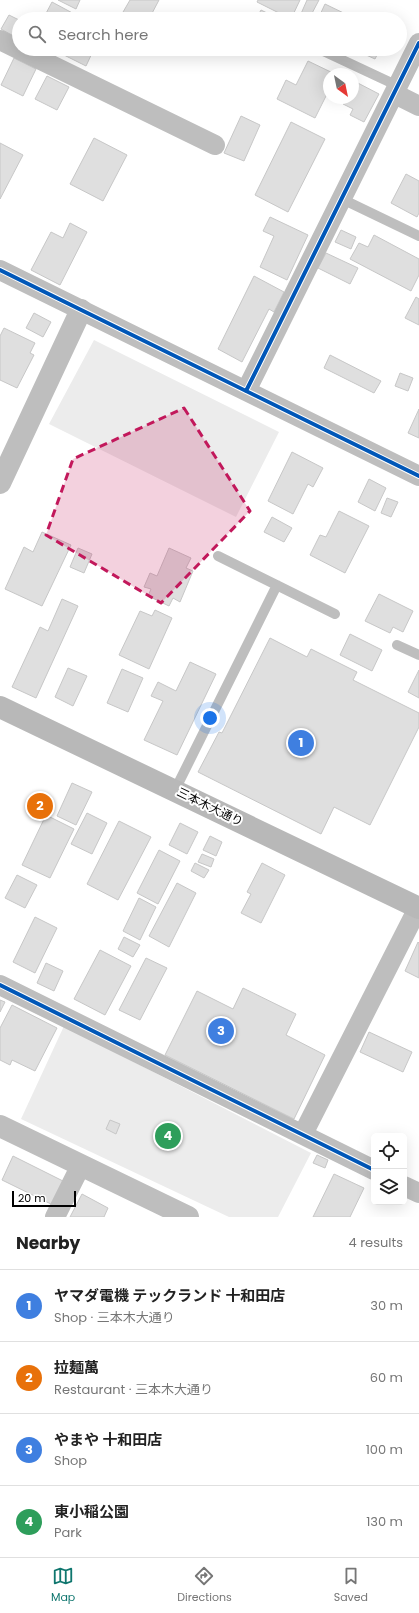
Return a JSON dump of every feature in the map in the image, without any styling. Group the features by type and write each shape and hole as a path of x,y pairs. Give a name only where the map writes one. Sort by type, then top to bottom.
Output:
{"main road":[{"name":"三本木大通り","path":"0,707 419,907"}],"street":[{"path":"0,40 12,46"},
{"path":"246,390 397,90 419,43"},
{"path":"33,56 215,145"},
{"path":"397,90 419,106"},
{"path":"0,270 419,476"},
{"path":"0,483 81,310"},
{"path":"303,1134 419,907"},
{"path":"0,985 372,1169"},
{"path":"0,1126 188,1217"},
{"path":"55,1217 81,1165"},
{"path":"407,1187 419,1193"}],"lane":[{"path":"332,56 397,90"},
{"path":"342,199 419,236"},
{"path":"218,556 334,614"},
{"path":"175,790 277,585"},
{"path":"397,646 419,655"}],"highlighted area":[{"path":"184,408 250,511 161,603 46,535 73,459"}],"shaded area":[{"path":"94,340 279,432 236,517 49,424"},
{"path":"64,1026 311,1153 278,1217 229,1217 21,1119"}],"building":[{"path":"58,0 80,0 76,9"},
{"path":"130,0 159,0 153,12 123,12"},
{"path":"258,0 300,0 294,12 277,12 257,2"},
{"path":"307,0 319,0 313,12 302,12"},
{"path":"52,2 71,12 47,12"},
{"path":"325,4 342,12 321,12"},
{"path":"9,15 12,16 12,35 1,29"},
{"path":"66,56 91,56 86,66"},
{"path":"368,56 376,56 375,59"},
{"path":"14,58 36,69 23,96 1,85"},
{"path":"308,61 323,68 323,102 315,118 277,99 286,80 296,85"},
{"path":"47,76 69,87 57,110 35,99"},
{"path":"359,84 379,94 364,122 350,115 353,109 343,104 359,104"},
{"path":"241,116 260,125 244,161 224,153"},
{"path":"291,122 325,139 288,212 255,195"},
{"path":"94,138 127,155 103,201 70,184"},
{"path":"0,143 23,155 0,199"},
{"path":"406,174 419,181 419,213 417,217 391,203"},
{"path":"270,217 308,235 287,280 260,267 274,236 263,231"},
{"path":"70,223 87,232 60,285 31,270 51,232 63,238"},
{"path":"341,230 356,237 351,249 335,242"},
{"path":"374,235 419,259 419,275 411,291 350,259 359,243 368,247"},
{"path":"326,253 358,268 350,284 318,268"},
{"path":"254,276 284,292 274,312 269,309 242,362 218,349"},
{"path":"416,297 419,299 419,325 405,318"},
{"path":"34,313 51,322 43,337 26,328"},
{"path":"4,328 35,343 30,353 34,355 17,388 0,380 0,336"},
{"path":"330,355 381,381 374,393 324,368"},
{"path":"400,373 413,378 408,391 395,386"},
{"path":"419,409 419,438 408,433"},
{"path":"292,452 323,468 313,487 308,484 293,514 268,501"},
{"path":"369,479 386,488 375,511 358,502"},
{"path":"387,498 398,502 391,517 381,513"},
{"path":"339,511 369,526 345,573 310,555 320,535 326,537"},
{"path":"272,517 292,528 284,542 264,532"},
{"path":"42,532 71,545 42,606 5,589 24,547 33,552"},
{"path":"78,548 92,554 84,573 70,567"},
{"path":"169,548 191,558 186,568 193,571 180,602 173,598 169,606 148,596 151,589 144,587 150,573 157,576"},
{"path":"379,594 413,611 403,632 393,627 390,633 365,621"},
{"path":"62,599 78,606 36,698 12,687 40,627 48,631"},
{"path":"155,610 172,618 149,669 119,655 140,611 152,616"},
{"path":"350,634 382,650 372,671 340,655"},
{"path":"270,638 307,657 311,649 357,672 353,680 419,713 419,727 370,825 334,807 321,834 198,772 219,732 222,733"},
{"path":"190,662 216,674 177,755 144,740 163,701 151,696 158,682 176,691"},
{"path":"68,668 87,676 73,706 55,697"},
{"path":"122,669 143,678 128,712 107,703"},
{"path":"419,670 419,698 408,692"},
{"path":"72,783 92,792 76,825 57,816"},
{"path":"87,813 107,823 92,854 71,844"},
{"path":"46,815 74,829 50,878 22,865"},
{"path":"119,821 151,837 118,900 87,884"},
{"path":"180,823 198,832 187,854 169,845"},
{"path":"210,836 222,842 216,856 203,850"},
{"path":"159,850 180,861 158,904 137,893"},
{"path":"202,854 214,859 211,867 198,862"},
{"path":"195,863 209,870 204,878 191,871"},
{"path":"262,863 285,875 261,923 241,913 251,894 247,892"},
{"path":"17,875 37,885 25,908 5,898"},
{"path":"177,883 196,893 169,947 149,936"},
{"path":"139,898 156,907 140,940 123,931"},
{"path":"35,917 57,928 35,973 13,962"},
{"path":"124,937 140,945 133,957 118,949"},
{"path":"418,942 419,943 419,978 405,971"},
{"path":"100,950 131,966 105,1015 74,999"},
{"path":"146,958 167,968 140,1020 119,1010"},
{"path":"46,963 63,971 54,991 37,983"},
{"path":"243,988 296,1014 286,1035 325,1055 294,1119 165,1055 197,991 233,1009"},
{"path":"0,1000 5,1002 0,1012"},
{"path":"12,1005 57,1028 35,1071 12,1060 10,1065 0,1060 0,1028"},
{"path":"369,1032 412,1052 403,1072 360,1052"},
{"path":"110,1120 120,1124 116,1134 106,1129"},
{"path":"317,1155 328,1160 325,1168 313,1163"},
{"path":"13,1156 65,1182 53,1205 2,1180"},
{"path":"334,1174 364,1188 350,1217 313,1217"},
{"path":"82,1194 108,1208 104,1217 70,1217"}],"cycle path":[{"path":"246,391 419,43"},
{"path":"0,270 419,476"},
{"path":"0,985 372,1169"}],"place":[{"name":"ヤマダ電機 テックランド 十和田店","path":"301,743"},
{"name":"拉麺萬","path":"40,806"},
{"name":"やまや 十和田店","path":"221,1031"},
{"name":"東小稲公園","path":"168,1136"}]}
